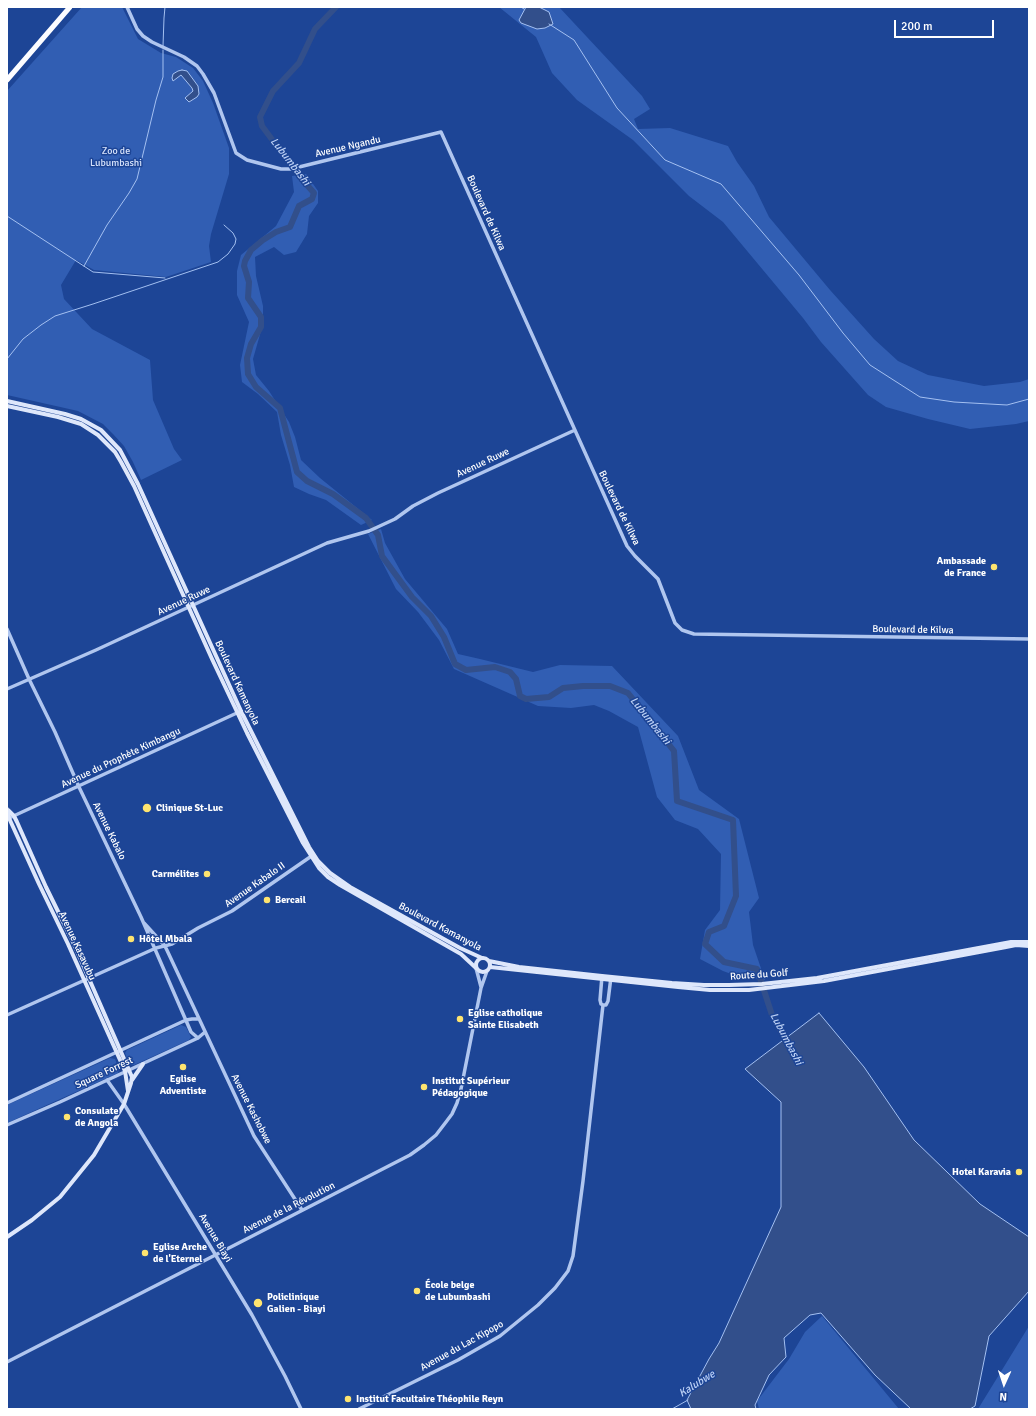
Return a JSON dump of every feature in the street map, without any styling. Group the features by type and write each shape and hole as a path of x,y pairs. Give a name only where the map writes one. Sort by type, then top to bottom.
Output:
{"highway":[{"path":"7,80 70,7"}],"main road":[{"name":"Boulevard Kamanyola","path":"7,401 75,416 101,430 111,440 123,456 135,478 190,606"},
{"name":"Boulevard Kamanyola","path":"7,406 75,421 92,430 107,443 121,462 131,480 268,772 312,855 336,878 465,957 476,968"},
{"name":"Avenue Kasavubu","path":"7,809 10,818 73,942 86,980 127,1070 128,1091"},
{"name":"Boulevard Kamanyola","path":"419,928 482,958"},
{"name":"Route du Golf","path":"489,961 519,967 611,979 704,985 768,986 915,962 1011,942 1029,942"},
{"path":"915,962 1011,946 1029,946"},
{"path":"482,958 486,958 489,961 490,967 487,971 482,972 476,968 476,962 482,958"},
{"path":"490,967 602,978"},
{"path":"7,1237 32,1220 60,1197 94,1155 124,1104 132,1080 143,1064"},
{"path":"127,1070 132,1080"}],"street":[{"name":"Avenue Ngandu","path":"127,7 140,33 147,39 177,53 190,61 200,70 209,82 214,93 236,153 254,162 281,169 291,169 366,152 441,132"},
{"name":"Boulevard de Kilwa","path":"441,132 627,546 654,575 660,584 675,623 687,633 694,634 1029,639"},
{"name":"Avenue Ruwe","path":"7,689 96,650 327,543 369,531 380,526 395,519 414,506 438,493 575,430"},
{"name":"Avenue Kabalo","path":"7,629 142,921 191,1032 199,1038"},
{"name":"Avenue du Prophète Kimbangu","path":"10,818 239,712"},
{"name":"Avenue Kabalo II","path":"7,1015 154,949 172,944 232,911 312,855"},
{"path":"142,921 165,946 204,1032"},
{"path":"476,968 481,988"},
{"name":"Avenue de la Révolution","path":"7,1362 414,1152 436,1135 455,1108 461,1089 481,988 487,971"},
{"path":"602,978 600,1000 601,1004 604,1006 608,1003 611,979"},
{"name":"Avenue du Lac Kipopo","path":"359,1409 458,1360 500,1336 538,1305 563,1278 571,1264 573,1256 584,1181 604,1006"},
{"name":"Square Forrest","path":"7,1103 186,1020 199,1020"},
{"name":"Square Forrest","path":"7,1125 199,1038 204,1032"},
{"name":"Avenue Kashobwe","path":"204,1032 254,1136 302,1210"},
{"path":"199,1038 210,1043"},
{"name":"Avenue Biayi","path":"107,1080 124,1104 252,1315 301,1409"}],"green space":[{"name":"Zoo de Lubumbashi","path":"82,7 122,7 138,39 161,53 176,57 193,68 203,81 213,103 229,148 229,174 211,234 209,246 211,262 166,277 94,270 76,260 61,285 64,299 92,329 150,360 153,400 174,449 182,460 141,480 124,446 103,424 78,411 7,395 7,91"},
{"path":"499,7 559,7 642,96 650,109 634,119 638,129 670,128 728,146 754,186 769,217 830,290 874,339 898,361 928,375 984,386 1020,382 1029,379 1029,421 1016,424 970,429 886,407 868,395 821,342 803,318 723,222 689,196 633,140 577,100 552,73 536,37"},
{"path":"306,174 318,191 318,203 309,216 307,234 296,252 284,255 274,247 255,257 256,276 263,306 263,324 253,359 256,375 269,391 289,422 295,437 301,460 320,478 372,520 361,525 326,500 294,487 277,412 258,394 242,382 240,365 249,322 237,295 237,271 241,255 276,226 294,192 292,176"},
{"path":"381,529 385,543 405,579 447,629 458,654 533,672 560,665 612,666 678,736 699,790 739,819 759,898 749,912 753,945 765,980 734,975 700,959 705,930 720,910 721,854 698,829 675,820 657,797 638,727 609,711 594,705 571,708 538,706 454,669 439,640 418,612 396,589 368,534"},
{"path":"181,1025 186,1027 191,1037 189,1040 134,1065 129,1064 125,1053 127,1050"},
{"path":"110,1058 115,1059 119,1069 118,1073 7,1123 7,1105"},
{"path":"822,1316 899,1409 759,1409 757,1401 789,1359 805,1332"},
{"path":"1029,1326 1029,1409 978,1409"}],"water":[{"path":"526,7 539,7 549,12 553,24 545,28 537,29 521,23 519,20"},
{"path":"182,70 187,71 198,86 199,94 189,102 185,98 193,91 192,88 181,75 173,81 172,78 173,74"},
{"path":"819,1013 864,1067 914,1140 980,1204 1029,1237 1029,1291 989,1336 975,1406 970,1409 911,1409 875,1375 821,1313 810,1315 784,1338 786,1357 769,1375 755,1405 756,1409 691,1409 687,1400 719,1343 781,1207 781,1102 745,1069"}],"waterway":[{"path":"163,46 165,7"},
{"name":"Lubumbashi","path":"336,7 315,29 299,63 273,91 260,117 262,126 300,177 314,193 312,199 299,206 290,227 276,232 263,240 251,250 245,261 244,266 249,282 248,298 261,317 261,327 251,344 247,358 248,374 256,387 280,408 297,472 307,481 333,494 366,518 378,535 382,556 412,597 431,616 444,637 455,664 466,670 495,667 510,672 516,679 520,696 526,699 549,697 563,688 583,686 610,686 628,693 674,751 677,801 733,820 736,896 724,926 709,932 705,944 724,962 757,969 772,1015 788,1045"},
{"path":"549,24 574,40 617,108 665,160 721,184 799,275 843,333 870,365 920,397 954,402 1007,405 1029,399"},
{"path":"84,266 107,225 137,179 163,77 163,50"},
{"path":"7,216 93,272 165,278"},
{"path":"7,359 23,339 55,316 218,262 228,254 235,244 236,239 233,233 224,225"},
{"name":"Kalubwe","path":"672,1409 688,1400"}],"place":[{"name":"Ambassade de France","path":"994,567"},
{"name":"Clinique St-Luc","path":"147,808"},
{"name":"Carmélites","path":"207,874"},
{"name":"Bercail","path":"267,900"},
{"name":"Hôtel Mbala","path":"131,939"},
{"name":"Eglise catholique Sainte Elisabeth","path":"460,1019"},
{"name":"Eglise Adventiste","path":"183,1067"},
{"name":"Institut Supérieur Pédagogique","path":"424,1087"},
{"name":"Consulate de Angola","path":"67,1117"},
{"name":"Hotel Karavia","path":"1019,1172"},
{"name":"Eglise Arche de l'Eternel","path":"145,1253"},
{"name":"École belge de Lubumbashi","path":"417,1291"},
{"name":"Policlinique Galien - Biayi","path":"258,1303"},
{"name":"Institut Facultaire Théophile Reyn","path":"348,1399"}]}
